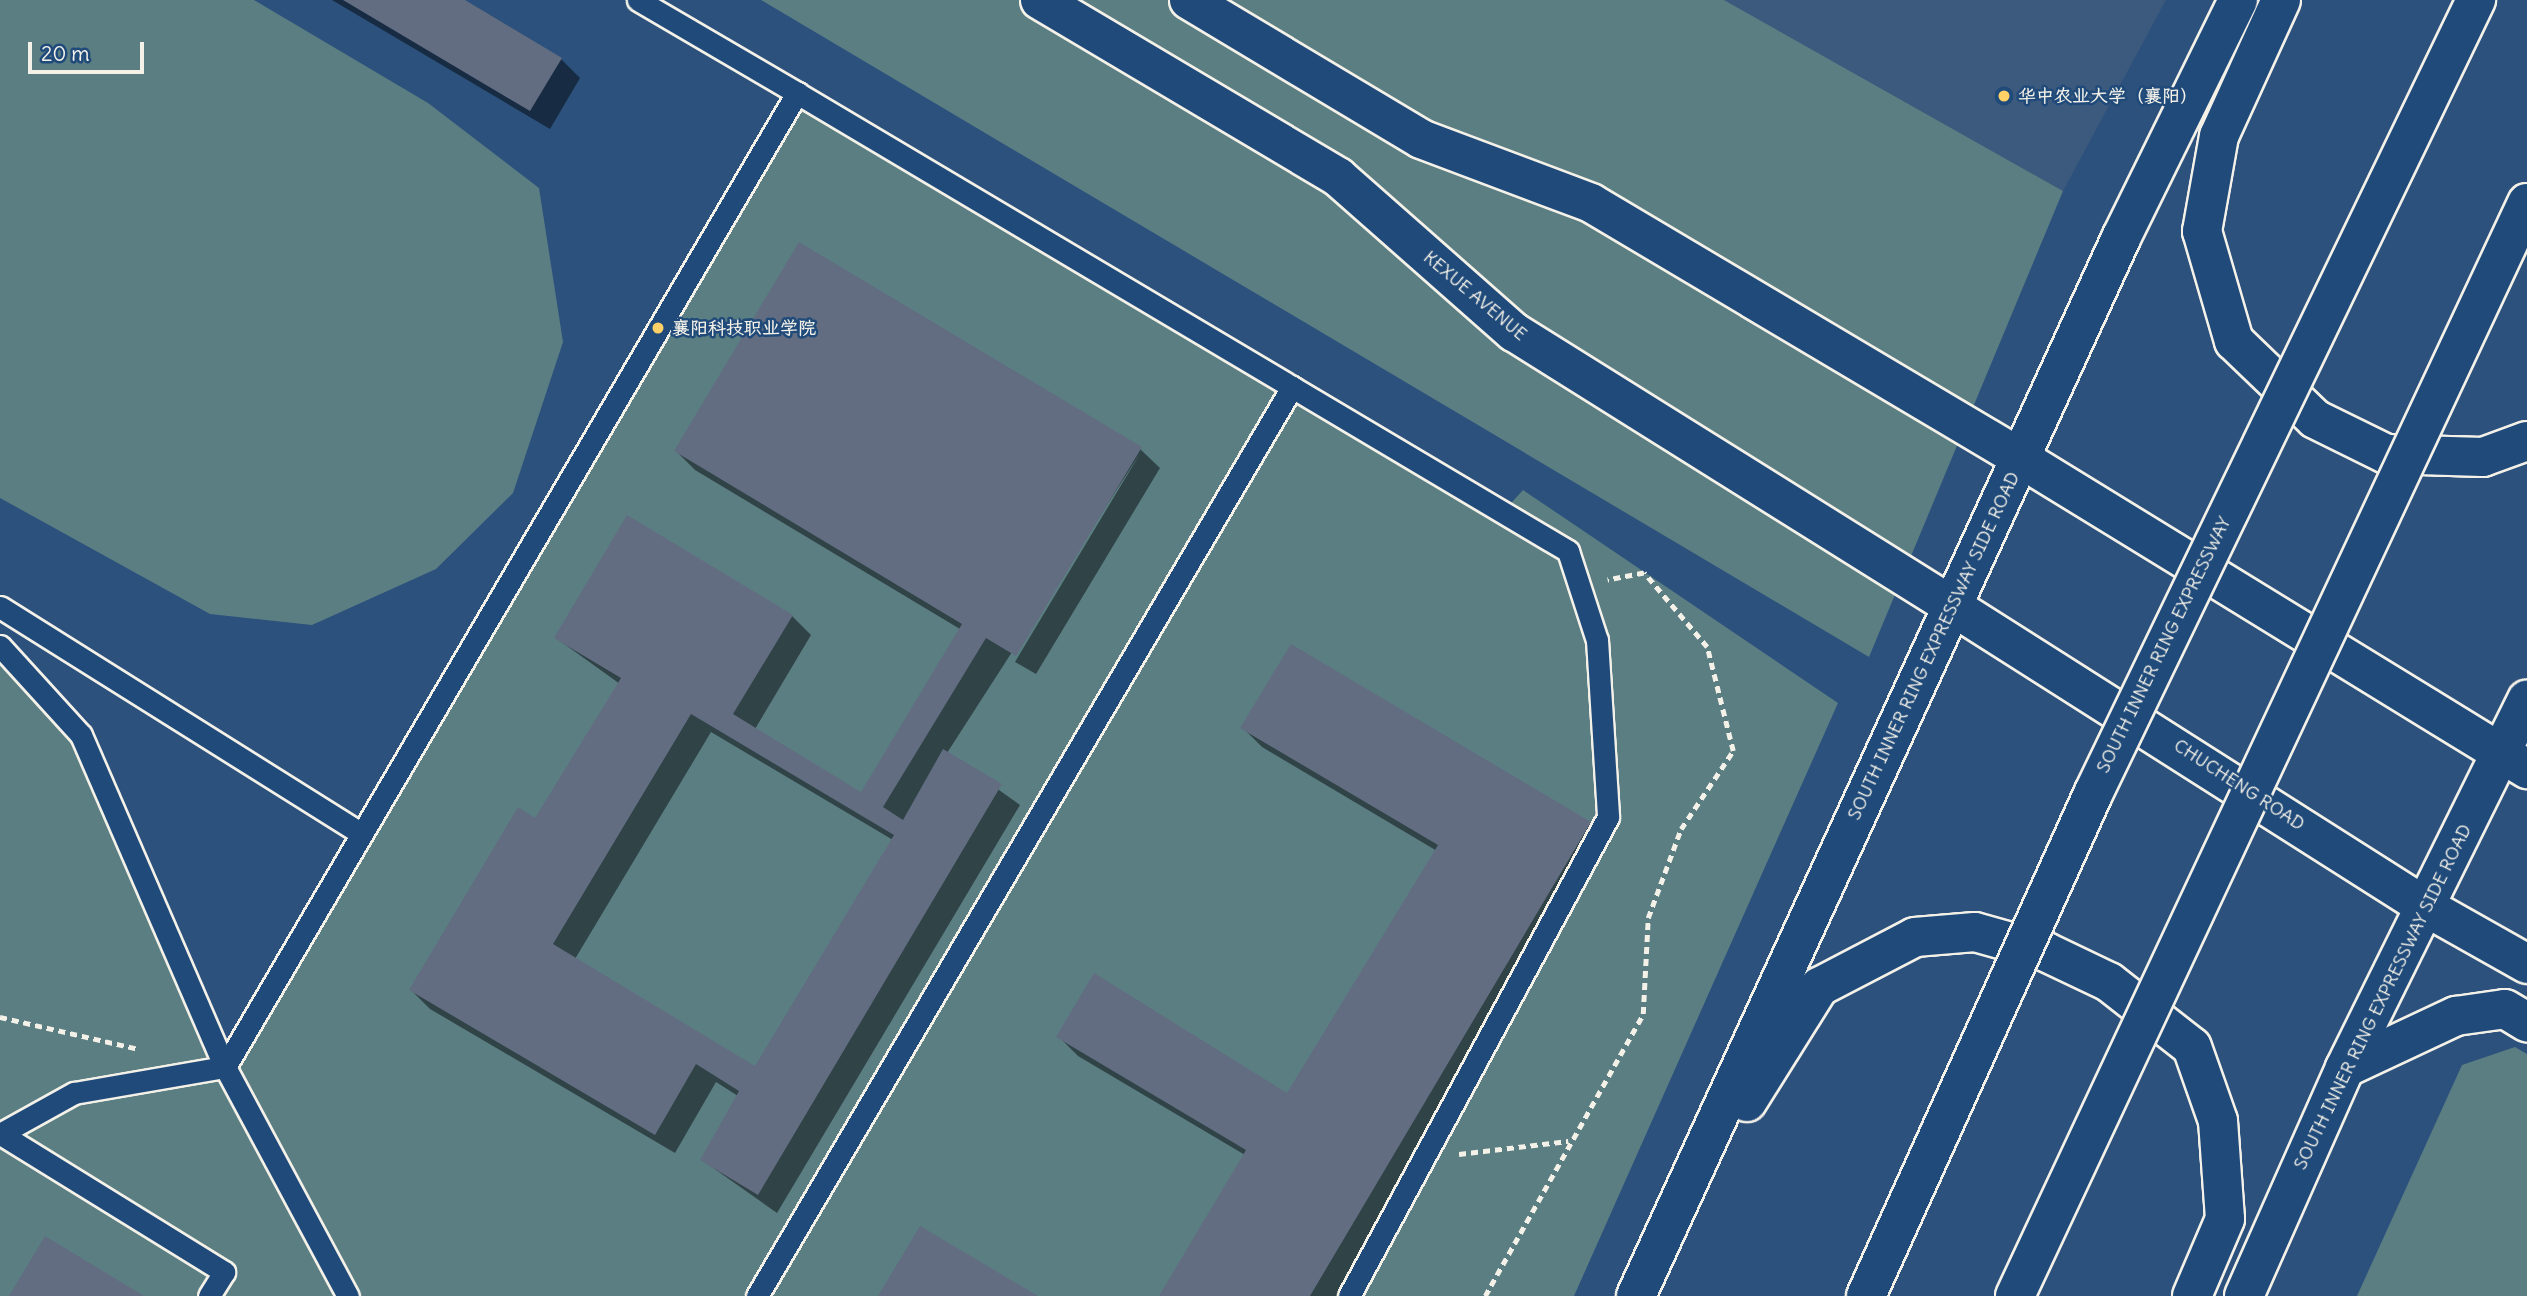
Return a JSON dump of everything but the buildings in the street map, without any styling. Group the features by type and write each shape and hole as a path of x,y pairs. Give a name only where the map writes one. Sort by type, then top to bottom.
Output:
{"main road":[{"name":"KEXUE AVENUE","path":"1041,0 1338,177 1514,332 1952,606"},
{"name":"SOUTH INNER RING EXPRESSWAY SIDE ROAD","path":"1636,1296 2020,458 2238,0"},
{"path":"2281,0 2218,136 2202,231 2234,341 2315,419 2386,454 2483,457 2527,441"},
{"name":"SOUTH INNER RING EXPRESSWAY","path":"1866,1296 2092,794 2476,0"},
{"path":"1206,4 1421,139 1591,203 2020,458 2514,761"},
{"path":"2015,1296 2527,203"},
{"name":"CHUCHENG ROAD","path":"1952,606 2426,907 2527,964"},
{"name":"SOUTH INNER RING EXPRESSWAY SIDE ROAD","path":"2244,1296 2345,1068 2426,907 2514,761 2527,699"},
{"path":"1662,1239 1819,987 1915,937 1975,932 2046,952 2109,982 2192,1047 2218,1121 2225,1219 2192,1296"},
{"path":"2345,1068 2456,1016 2520,1012"}],"lane":[{"path":"638,0 1568,551 1597,640 1608,817 1349,1296"},
{"path":"209,1296 224,1272 2,1135 74,1093 225,1067 797,93"},
{"path":"757,1296 1292,387"},
{"path":"0,607 362,834"},
{"path":"0,646 81,735 225,1067 348,1296"}],"path":[{"path":"1485,1296 1569,1141 1643,1014 1648,918 1681,829 1733,751 1707,648 1644,573 1579,586"},
{"path":"0,1017 145,1051"},
{"path":"1424,1158 1569,1141"}],"shaded area":[{"name":"华中农业大学（襄阳）","path":"1724,0 2166,0 2063,191"}],"green space":[{"path":"0,0 254,0 428,103 539,188 563,342 513,493 436,569 312,625 210,614 0,498"},
{"path":"761,0 1724,0 2063,191 1869,657"},
{"name":"襄阳科技职业学院","path":"797,93 1503,512 1523,490 1838,703 1574,1296 0,1296 0,646 81,735 225,1066"},
{"path":"2515,1047 2527,1054 2527,1296 2357,1296 2462,1065"}],"place":[{"name":"华中农业大学（襄阳）","path":"2004,96"},
{"name":"襄阳科技职业学院","path":"658,328"}]}
